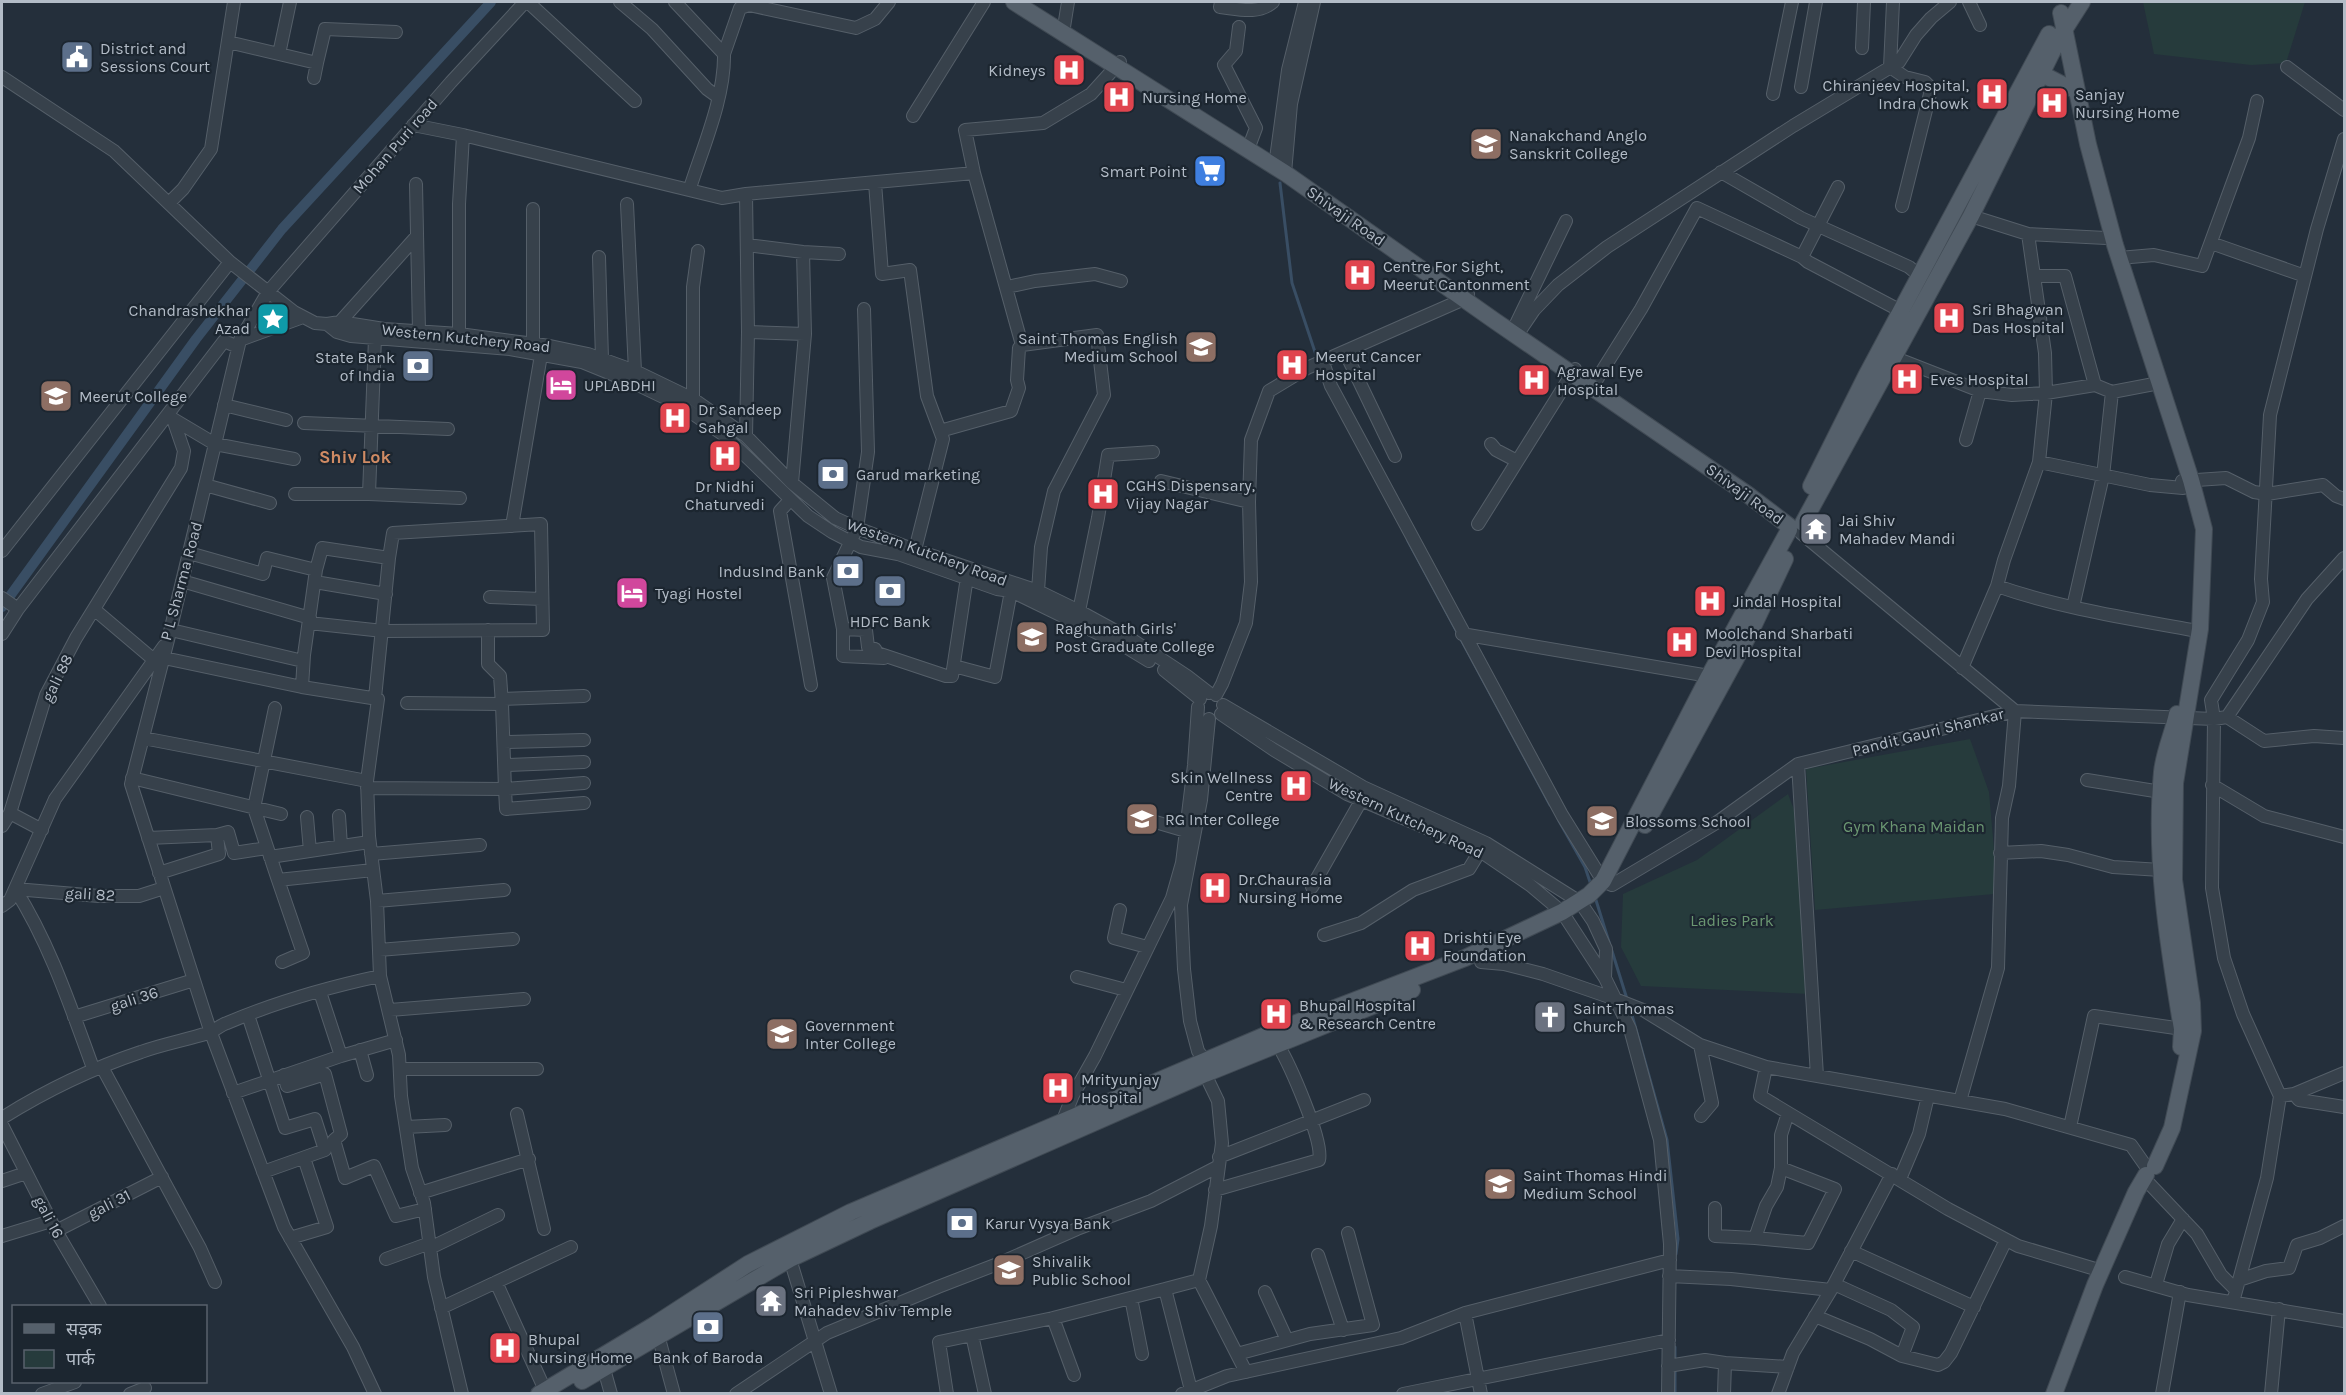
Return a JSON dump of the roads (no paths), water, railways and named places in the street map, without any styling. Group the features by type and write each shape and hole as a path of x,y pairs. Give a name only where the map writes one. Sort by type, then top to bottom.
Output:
{"main road":[{"name":"Shivaji Road","path":"1014,2 1063,29 1280,166 1795,527"},
{"path":"1026,2 1063,29"},
{"path":"1886,355 1901,311 2062,20 2082,2"},
{"path":"1595,895 1709,676 1795,527 1886,355 1971,216 2042,74 2062,20"},
{"path":"2062,20 2069,88 2079,145 2106,238 2185,483 2204,529 2200,629 2170,770 2161,792 2162,870 2171,960 2187,1030"},
{"path":"2062,20 2088,144 2185,483 2192,527 2196,580 2181,717"},
{"path":"1118,65 1250,144 1280,166"},
{"path":"2042,74 2069,88"},
{"path":"1205,1068 1278,1045 1481,962 1564,916 1595,895 1751,631 1795,527"},
{"path":"2054,1394 2102,1270 2148,1170 2166,1114 2187,1030 2192,1003 2174,880 2175,783 2170,770"},
{"path":"548,1392 748,1264 851,1212 1066,1127 1205,1068 1270,1033 1466,958 1564,916"},
{"path":"548,1392 604,1369 790,1259 1066,1127"}],"street":[{"path":"169,203 183,189 211,149 234,2"},
{"path":"279,54 290,2"},
{"path":"527,2 635,101"},
{"name":"Mohan Puri road","path":"268,292 413,125 527,2"},
{"path":"620,2 652,29 707,89 718,97"},
{"path":"675,2 724,54"},
{"path":"690,189 718,97 724,54 740,8 749,5 856,28 875,19 890,2"},
{"path":"913,116 984,2"},
{"path":"1063,29 1068,2"},
{"path":"1221,2 1220,7 1251,10 1273,2"},
{"path":"1280,166 1281,106 1305,2"},
{"path":"1280,166 1314,2"},
{"path":"1773,94 1792,2"},
{"path":"1801,87 1816,2"},
{"path":"1862,48 1864,2"},
{"path":"1890,67 1893,2"},
{"path":"1517,330 1558,285 1607,247 1721,172 1899,62 1931,18 1950,2"},
{"path":"1969,2 1980,25"},
{"path":"1239,27 1236,51 1224,65 1256,128 1250,144"},
{"path":"314,78 325,29 396,32"},
{"path":"228,42 317,63"},
{"path":"940,430 1011,411 1017,397 1019,348 1022,345 965,130 1043,123 1091,94 1118,65"},
{"path":"1890,67 1905,77 1925,82 1929,86 1930,94 1902,206"},
{"path":"2287,67 2344,110"},
{"name":"Western Kutchery Road","path":"2,77 114,151 235,265 294,312 315,323 340,322 364,327 459,334 533,343 588,354 634,371 693,399 746,436 792,483 835,518 915,550 1038,591 1079,610 1134,641 1187,676 1211,704 1274,750 1347,794 1480,851 1530,885 1564,916 1605,978 1630,1029 1660,1140 1670,1260 1674,1276 1668,1394"},
{"path":"2119,258 2154,255 2202,266 2249,138 2257,101"},
{"path":"413,125 722,198 975,173"},
{"path":"459,334 459,204 463,135"},
{"path":"2344,139 2305,276 2270,415 2261,579 2263,602 2248,640 2211,700 2220,718 2264,741 2314,736 2344,738"},
{"path":"1721,172 1801,218 1908,267 1920,276"},
{"path":"875,183 882,274 910,270 927,396 943,439 915,550"},
{"path":"416,184 420,331"},
{"path":"1802,257 1838,187"},
{"path":"746,194 748,332 746,436"},
{"path":"627,204 634,371"},
{"path":"1594,384 1641,309 1697,208 1802,257 1901,311"},
{"path":"533,209 533,343"},
{"path":"1971,216 2028,234 2106,238"},
{"path":"1517,330 1566,221"},
{"path":"1962,668 1997,586 2039,462 2046,393 2044,353 2035,293 2035,276 2028,251 2028,234"},
{"path":"340,322 417,236"},
{"path":"2211,243 2305,276"},
{"path":"747,245 839,254"},
{"path":"693,399 693,287 698,251"},
{"path":"792,483 805,334 803,252"},
{"path":"599,257 602,359"},
{"path":"2,551 5,538 235,265"},
{"path":"1007,287 1035,281 1095,274 1121,281"},
{"path":"2035,276 2065,276 2095,385"},
{"name":"P L Sharma Road","path":"132,778 143,738 159,659 169,635 239,343 268,292"},
{"path":"1066,1127 1073,1095 1095,1056 1172,898 1182,863 1194,765 1211,704 1222,684 1246,623 1251,582 1249,502 1251,440 1269,391 1307,368 1466,297"},
{"path":"864,309 868,452 857,528 833,578 843,629 843,656 892,658"},
{"path":"2,634 18,609 224,341 239,343 303,316"},
{"path":"327,324 337,332 375,338 510,349 582,362 636,384 680,405 724,435 808,516 861,547 898,554 997,590 1011,591 1126,647 1170,673 1211,704 1363,787 1595,895"},
{"path":"748,332 805,334"},
{"path":"1022,345 1097,335 1104,395 1054,491 1041,547 1038,591"},
{"path":"369,494 375,338"},
{"path":"1345,352 1395,456"},
{"path":"512,526 541,355"},
{"path":"1886,355 1980,391 2012,395 2046,393 2095,385 2112,392 2154,384"},
{"path":"1322,362 1331,386 1462,634 1562,815 1595,895 1593,921 1606,949 1605,978"},
{"path":"1478,524 1574,370"},
{"path":"1966,440 1980,391"},
{"path":"2073,607 2103,476 2112,392"},
{"path":"224,405 286,420"},
{"name":"gali 88","path":"2,826 10,813 46,695 76,638 180,468 184,450 173,419 215,444"},
{"path":"304,423 448,429"},
{"path":"215,444 294,459"},
{"path":"1491,444 1496,450 1517,460"},
{"path":"1079,610 1108,455 1153,452"},
{"path":"2039,462 2150,485 2226,478 2254,492 2267,494 2323,485 2336,496 2344,499"},
{"path":"1161,481 1249,502"},
{"path":"205,485 270,503"},
{"path":"295,494 460,498"},
{"path":"790,500 780,511 811,685"},
{"path":"182,581 310,621 383,631 543,630 541,524 393,533 389,558 387,594 383,631 375,698 378,699 367,784 370,848 377,901 380,976 396,1040 412,1168 424,1209 441,1308 462,1394"},
{"path":"1795,527 2015,711 2009,786 2002,818 1998,968 1960,1101"},
{"path":"302,687 303,661 315,576 322,548 389,558"},
{"path":"189,553 262,574 267,558 315,576 387,594"},
{"path":"2236,1291 2267,1178 2280,1096 2243,1014 2224,958 2212,888 2212,785 2220,718 2307,599 2344,558"},
{"path":"843,629 866,630 868,647 875,649 877,653 952,676 967,578"},
{"path":"1997,586 2026,596 2073,607 2192,630"},
{"path":"954,666 995,677 1011,591"},
{"path":"490,597 542,599"},
{"path":"2,598 18,609"},
{"path":"95,610 159,659 302,687 375,698"},
{"path":"488,630 488,664 500,676 506,809 584,803"},
{"path":"1462,634 1709,676"},
{"path":"169,635 303,661"},
{"name":"P L Sharma Road","path":"2,906 10,900 55,800 159,659"},
{"path":"502,704 504,699 584,696"},
{"path":"407,703 502,704"},
{"path":"1211,704 1201,800 1181,905 1184,969 1190,1021 1198,1051 1218,1101 1222,1143 1211,1227 1199,1280 1245,1372"},
{"path":"275,708 254,808 303,953 282,962"},
{"name":"Pandit Gauri Shankar","path":"1595,895 1716,823 1798,764 2015,711 2220,718"},
{"path":"143,738 264,761 367,784 505,789 584,783"},
{"path":"504,742 584,740"},
{"path":"504,765 584,762"},
{"path":"1798,764 1817,1076"},
{"path":"281,814 132,778 131,784 211,1033 284,1227 353,1347 375,1394"},
{"path":"2087,780 2161,792"},
{"path":"2212,785 2264,816 2344,837"},
{"path":"1312,887 1362,799"},
{"path":"10,813 42,830"},
{"path":"339,816 341,846"},
{"path":"308,817 310,851"},
{"path":"1152,821 1186,831"},
{"path":"148,838 216,835 228,832 234,853 310,851 341,846 370,848 480,845"},
{"path":"159,873 219,854 216,835"},
{"path":"1324,935 1361,923 1413,890 1468,869 1480,851"},
{"path":"2000,853 2041,851 2068,855 2113,867 2162,870"},
{"path":"278,880 373,870"},
{"name":"gali 82","path":"15,889 99,896 139,896 164,888"},
{"path":"15,889 30,913 93,1068 102,1067"},
{"path":"377,901 504,890"},
{"path":"1120,910 1114,938 1147,947"},
{"path":"379,950 513,939"},
{"path":"1481,962 1504,964 1543,974 1615,999 1643,1010 1700,1046 1766,1067 2005,1109 2131,1145 2183,1219 2197,1234 2221,1275 2236,1291"},
{"path":"2,1118 32,1100 142,1051 211,1033 226,1023 248,1015 380,976"},
{"path":"1077,977 1126,990"},
{"name":"gali 36","path":"74,1017 194,980"},
{"path":"320,992 341,1056"},
{"path":"390,1010 524,999"},
{"path":"248,1015 285,1128 315,1119 325,1150 263,1172"},
{"path":"2070,1127 2094,1016 2187,1030"},
{"path":"233,1093 396,1040"},
{"path":"1215,1190 1318,1160 1319,1149 1311,1121 1278,1045"},
{"path":"1700,1046 1712,1103 1701,1116"},
{"path":"360,1050 367,1075"},
{"path":"102,1067 162,1177 215,1282"},
{"path":"1766,1067 1760,1096 1788,1113 1948,1209 2006,1240 2018,1246 2102,1270"},
{"path":"400,1069 537,1070"},
{"path":"2280,1096 2294,1094 2344,1073"},
{"path":"284,1075 287,1086 325,1074 341,1134 334,1140 345,1178 374,1166 396,1216 424,1209"},
{"path":"2294,1094 2299,1100 2344,1107"},
{"path":"1778,1394 1793,1353 1919,1134 1929,1096"},
{"path":"735,1394 827,1333 1000,1263 1077,1229 1151,1201 1218,1162 1364,1100"},
{"path":"1755,1238 1766,1206 1777,1187 1781,1168 1781,1135 1788,1113"},
{"path":"517,1114 544,1229"},
{"name":"gali 16","path":"2,1125 53,1226 99,1305"},
{"path":"406,1127 445,1125"},
{"path":"420,1193 529,1159"},
{"path":"290,1238 327,1227 305,1161"},
{"path":"1714,1208 1715,1236 1808,1243 1835,1189 1781,1168"},
{"path":"2,1181 26,1173"},
{"name":"gali 31","path":"2,1236 53,1226 162,1177"},
{"path":"386,1259 430,1246 498,1215"},
{"path":"2158,1286 2157,1281 2168,1244 2183,1219"},
{"path":"2236,1291 2266,1271 2289,1268 2297,1245 2320,1238 2344,1226"},
{"path":"1237,1354 1287,1340 1373,1325 1348,1233"},
{"path":"1815,1316 1870,1339 1902,1356 1938,1365 1944,1362 1951,1353 2006,1240"},
{"path":"441,1308 571,1247"},
{"path":"1851,1251 1974,1307"},
{"path":"1318,1255 1343,1330"},
{"path":"790,1259 831,1394"},
{"path":"1165,1289 1187,1392 1227,1376 1401,1338 1465,1313 1670,1260"},
{"path":"1674,1276 1832,1287 1891,1310 1913,1327 1902,1356"},
{"path":"2125,1277 2180,1292 2236,1291 2279,1309 2344,1321"},
{"path":"947,1394 939,1342 1053,1318 1199,1280"},
{"path":"496,1282 548,1392"},
{"path":"1265,1292 1287,1340"},
{"path":"2162,1394 2180,1292"},
{"path":"1131,1298 1142,1354"},
{"path":"2271,1394 2279,1309"},
{"path":"1465,1313 1481,1394"},
{"path":"1053,1318 1074,1375"},
{"path":"658,1335 674,1394"},
{"path":"972,1335 985,1394"},
{"path":"1403,1394 1669,1340"},
{"path":"1668,1366 1705,1360 1788,1366"},
{"path":"1724,1394 1725,1363"},
{"path":"604,1369 611,1394"},
{"path":"42,1394 72,1383"},
{"path":"130,1394 145,1388"}],"waterway":[{"path":"2,607 196,339 282,229 491,2"},
{"path":"1280,183 1292,283 1317,358"},
{"path":"1408,541 1550,805"},
{"path":"1559,821 1585,867 1591,885"},
{"path":"1595,897 1609,942"},
{"path":"1612,951 1627,999"},
{"path":"1630,1008 1667,1140 1678,1239 1676,1254"},
{"path":"1675,1347 1675,1362"},
{"path":"1675,1368 1675,1394"}],"place":[{"name":"District and Sessions Court","path":"77,57"},
{"name":"Kidneys","path":"1069,70"},
{"name":"Chiranjeev Hospital, Indra Chowk","path":"1992,94"},
{"name":"Nursing Home","path":"1119,97"},
{"name":"Sanjay Nursing Home","path":"2052,103"},
{"name":"Nanakchand Anglo Sanskrit College","path":"1486,144"},
{"name":"Smart Point","path":"1210,171"},
{"name":"Centre For Sight, Meerut Cantonment","path":"1360,275"},
{"name":"Sri Bhagwan Das Hospital","path":"1949,318"},
{"name":"Chandrashekhar Azad","path":"273,319"},
{"name":"Saint Thomas English Medium School","path":"1201,347"},
{"name":"Meerut Cancer Hospital","path":"1292,365"},
{"name":"State Bank of India","path":"418,366"},
{"name":"Eves Hospital","path":"1907,379"},
{"name":"Agrawal Eye Hospital","path":"1534,380"},
{"name":"UPLABDHI","path":"561,385"},
{"name":"Meerut College","path":"56,396"},
{"name":"Dr Sandeep Sahgal","path":"675,418"},
{"name":"Dr Nidhi Chaturvedi","path":"725,456"},
{"name":"Garud marketing","path":"833,474"},
{"name":"CGHS Dispensary, Vijay Nagar","path":"1103,494"},
{"name":"Jai Shiv Mahadev Mandi","path":"1816,529"},
{"name":"IndusInd Bank","path":"848,571"},
{"name":"HDFC Bank","path":"890,591"},
{"name":"Tyagi Hostel","path":"632,593"},
{"name":"Jindal Hospital","path":"1710,601"},
{"name":"Raghunath Girls' Post Graduate College","path":"1032,637"},
{"name":"Moolchand Sharbati Devi Hospital","path":"1682,642"},
{"name":"Skin Wellness Centre","path":"1296,786"},
{"name":"RG Inter College","path":"1142,819"},
{"name":"Blossoms School","path":"1602,821"},
{"name":"Dr.Chaurasia Nursing Home","path":"1215,888"},
{"name":"Drishti Eye Foundation","path":"1420,946"},
{"name":"Bhupal Hospital & Research Centre","path":"1276,1014"},
{"name":"Saint Thomas Church","path":"1550,1017"},
{"name":"Government Inter College","path":"782,1034"},
{"name":"Mrityunjay Hospital","path":"1058,1088"},
{"name":"Saint Thomas Hindi Medium School","path":"1500,1184"},
{"name":"Karur Vysya Bank","path":"962,1223"},
{"name":"Shivalik Public School","path":"1009,1270"},
{"name":"Sri Pipleshwar Mahadev Shiv Temple","path":"771,1301"},
{"name":"Bank of Baroda","path":"708,1327"},
{"name":"Bhupal Nursing Home","path":"505,1348"}],"district":[{"name":"Shiv Lok","path":"355,457"}],"park label":[{"name":"Gym Khana Maidan","path":"1914,826"},
{"name":"Ladies Park","path":"1732,920"}]}
